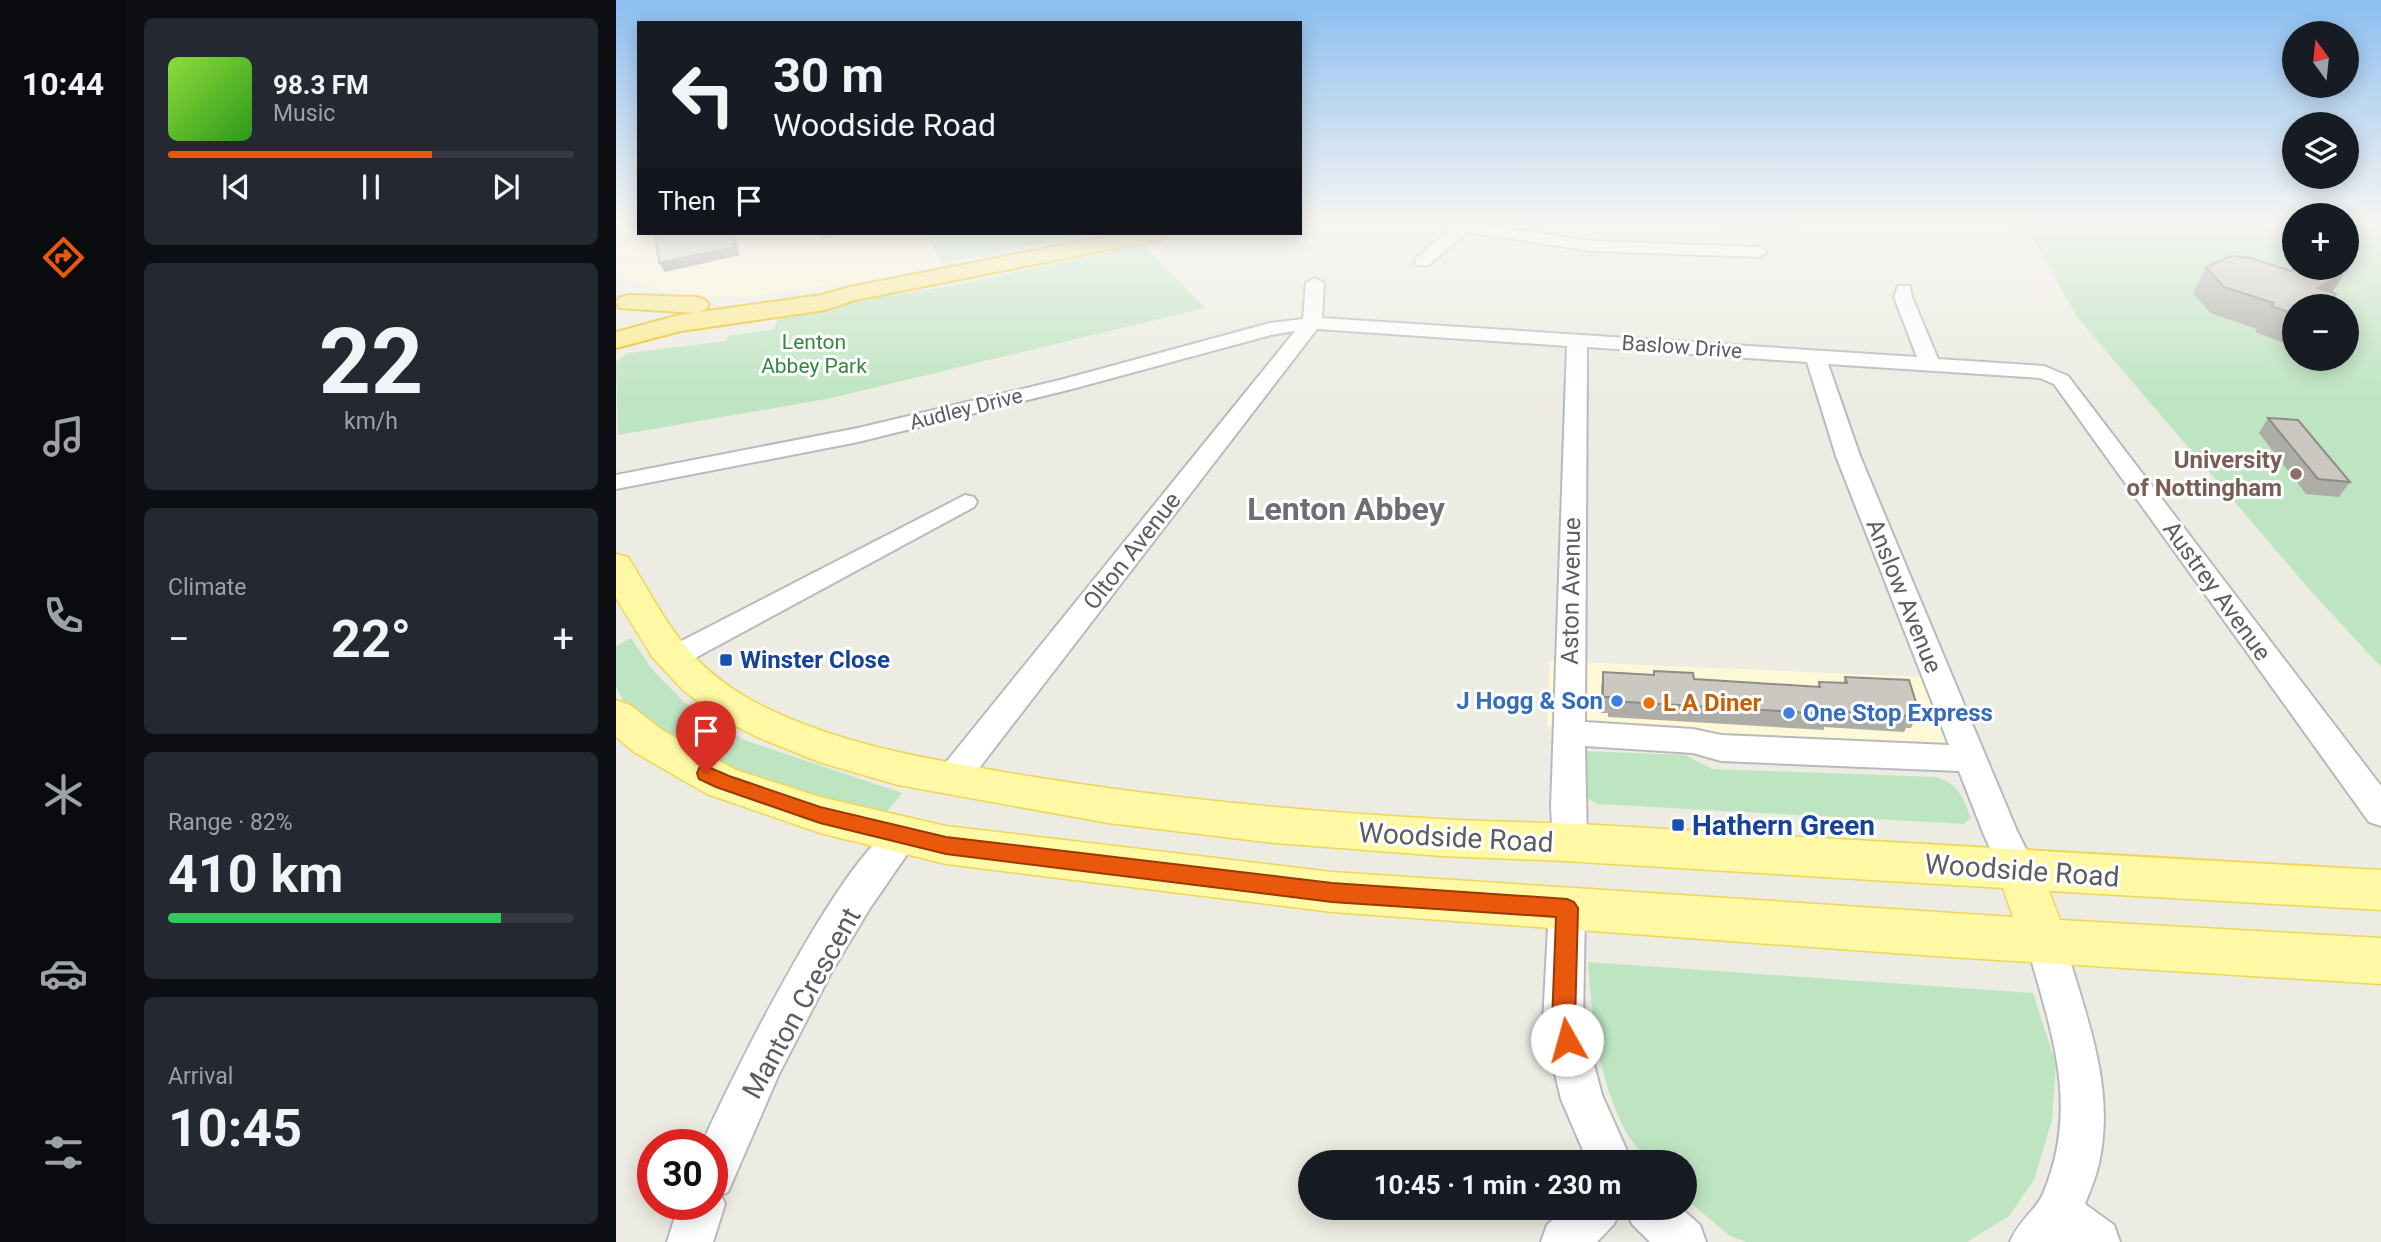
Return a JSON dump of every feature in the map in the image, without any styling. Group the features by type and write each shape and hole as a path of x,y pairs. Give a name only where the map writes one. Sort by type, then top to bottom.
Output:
{"highway":[{"path":"616,340 662,326 825,302 911,282"},
{"path":"619,301 727,306 828,294 850,294"},
{"path":"616,340 642,316 638,308 619,301"}],"main road":[{"name":"Woodside Road","path":"616,565 627,620 709,693 771,726 862,761 951,780 1093,806 1433,838 1570,842 2019,871 2381,890"},
{"path":"616,715 648,741 722,782 820,815 902,837 946,845 1332,892 2381,961"},
{"path":"2019,871 2045,941"}],"street":[{"path":"1312,323 1315,283"},
{"path":"1904,290 1903,297 1930,363"},
{"name":"Baslow Drive","path":"1312,323 1930,363 2051,374"},
{"name":"Audley Drive","path":"616,482 859,435 1065,385 1270,329 1312,323"},
{"name":"Olton Avenue","path":"951,780 1312,323"},
{"name":"Aston Avenue","path":"1570,842 1569,733 1577,340"},
{"name":"Anslow Avenue","path":"1815,356 1848,456 2019,871"},
{"name":"Austrey Avenue","path":"2051,374 2061,380 2381,812"},
{"path":"672,658 965,502"},
{"path":"1569,733 1693,741 1721,748 1971,759"},
{"name":"Manton Crescent","path":"728,1141 766,1056 804,984 840,926 902,837"},
{"path":"1567,908 1563,1023 1582,1099 1605,1150"},
{"path":"2045,941 2081,1069 2082,1132 2077,1163 2046,1228 2097,1242"},
{"path":"690,1242 697,1220"},
{"path":"1564,1242 1586,1220"},
{"path":"1660,1220 1683,1242"}],"shaded area":[{"path":"635,282 859,282 745,297 675,295"},
{"path":"1550,661 1950,678 1978,747 1547,726"}],"green space":[{"name":"Lenton Abbey Park","path":"970,282 1179,282 1205,308 827,399 618,435 616,362 628,353 726,341 728,336 774,329 780,312"},
{"name":"University of Nottingham","path":"2057,282 2381,282 2381,667 2309,589 2077,317"},
{"path":"631,638 651,668 683,701 717,726 747,741 902,793 881,819 750,780 649,726 623,700 616,687 616,646"},
{"path":"1582,753 1686,755 1712,769 1936,777 1950,783 1959,792 1971,818 1964,824 1597,804 1585,797"},
{"path":"1588,962 2033,993 2056,1064 2052,1120 2034,1180 2009,1216 1967,1242 1746,1242 1730,1236 1697,1208 1697,1150 1639,1150 1626,1132 1616,1112 1603,1070"}],"building":[{"path":"2219,282 2328,282 2318,288 2336,294 2282,294 2282,310 2271,306 2274,303 2224,287"},
{"path":"2268,418 2298,420 2350,482 2318,479"},
{"path":"1654,671 1693,673 1694,679 1820,687 1819,682 1847,683 1845,677 1909,680 1919,712 1909,712 1911,716 1829,711 1829,714 1610,701 1610,697 1603,697 1603,672 1654,675"}],"place":[{"name":"University of Nottingham","path":"2296,474"},
{"name":"Winster Close","path":"726,660"},
{"name":"J Hogg & Son","path":"1617,701"},
{"name":"L A Diner","path":"1649,703"},
{"name":"One Stop Express","path":"1789,713"},
{"name":"Hathern Green","path":"1678,825"}],"district":[{"name":"Lenton Abbey","path":"1346,509"}],"route":[{"path":"706,773 722,782 820,815 902,837 946,845 1332,892 1567,908 1563,1023 1567,1040"}]}
